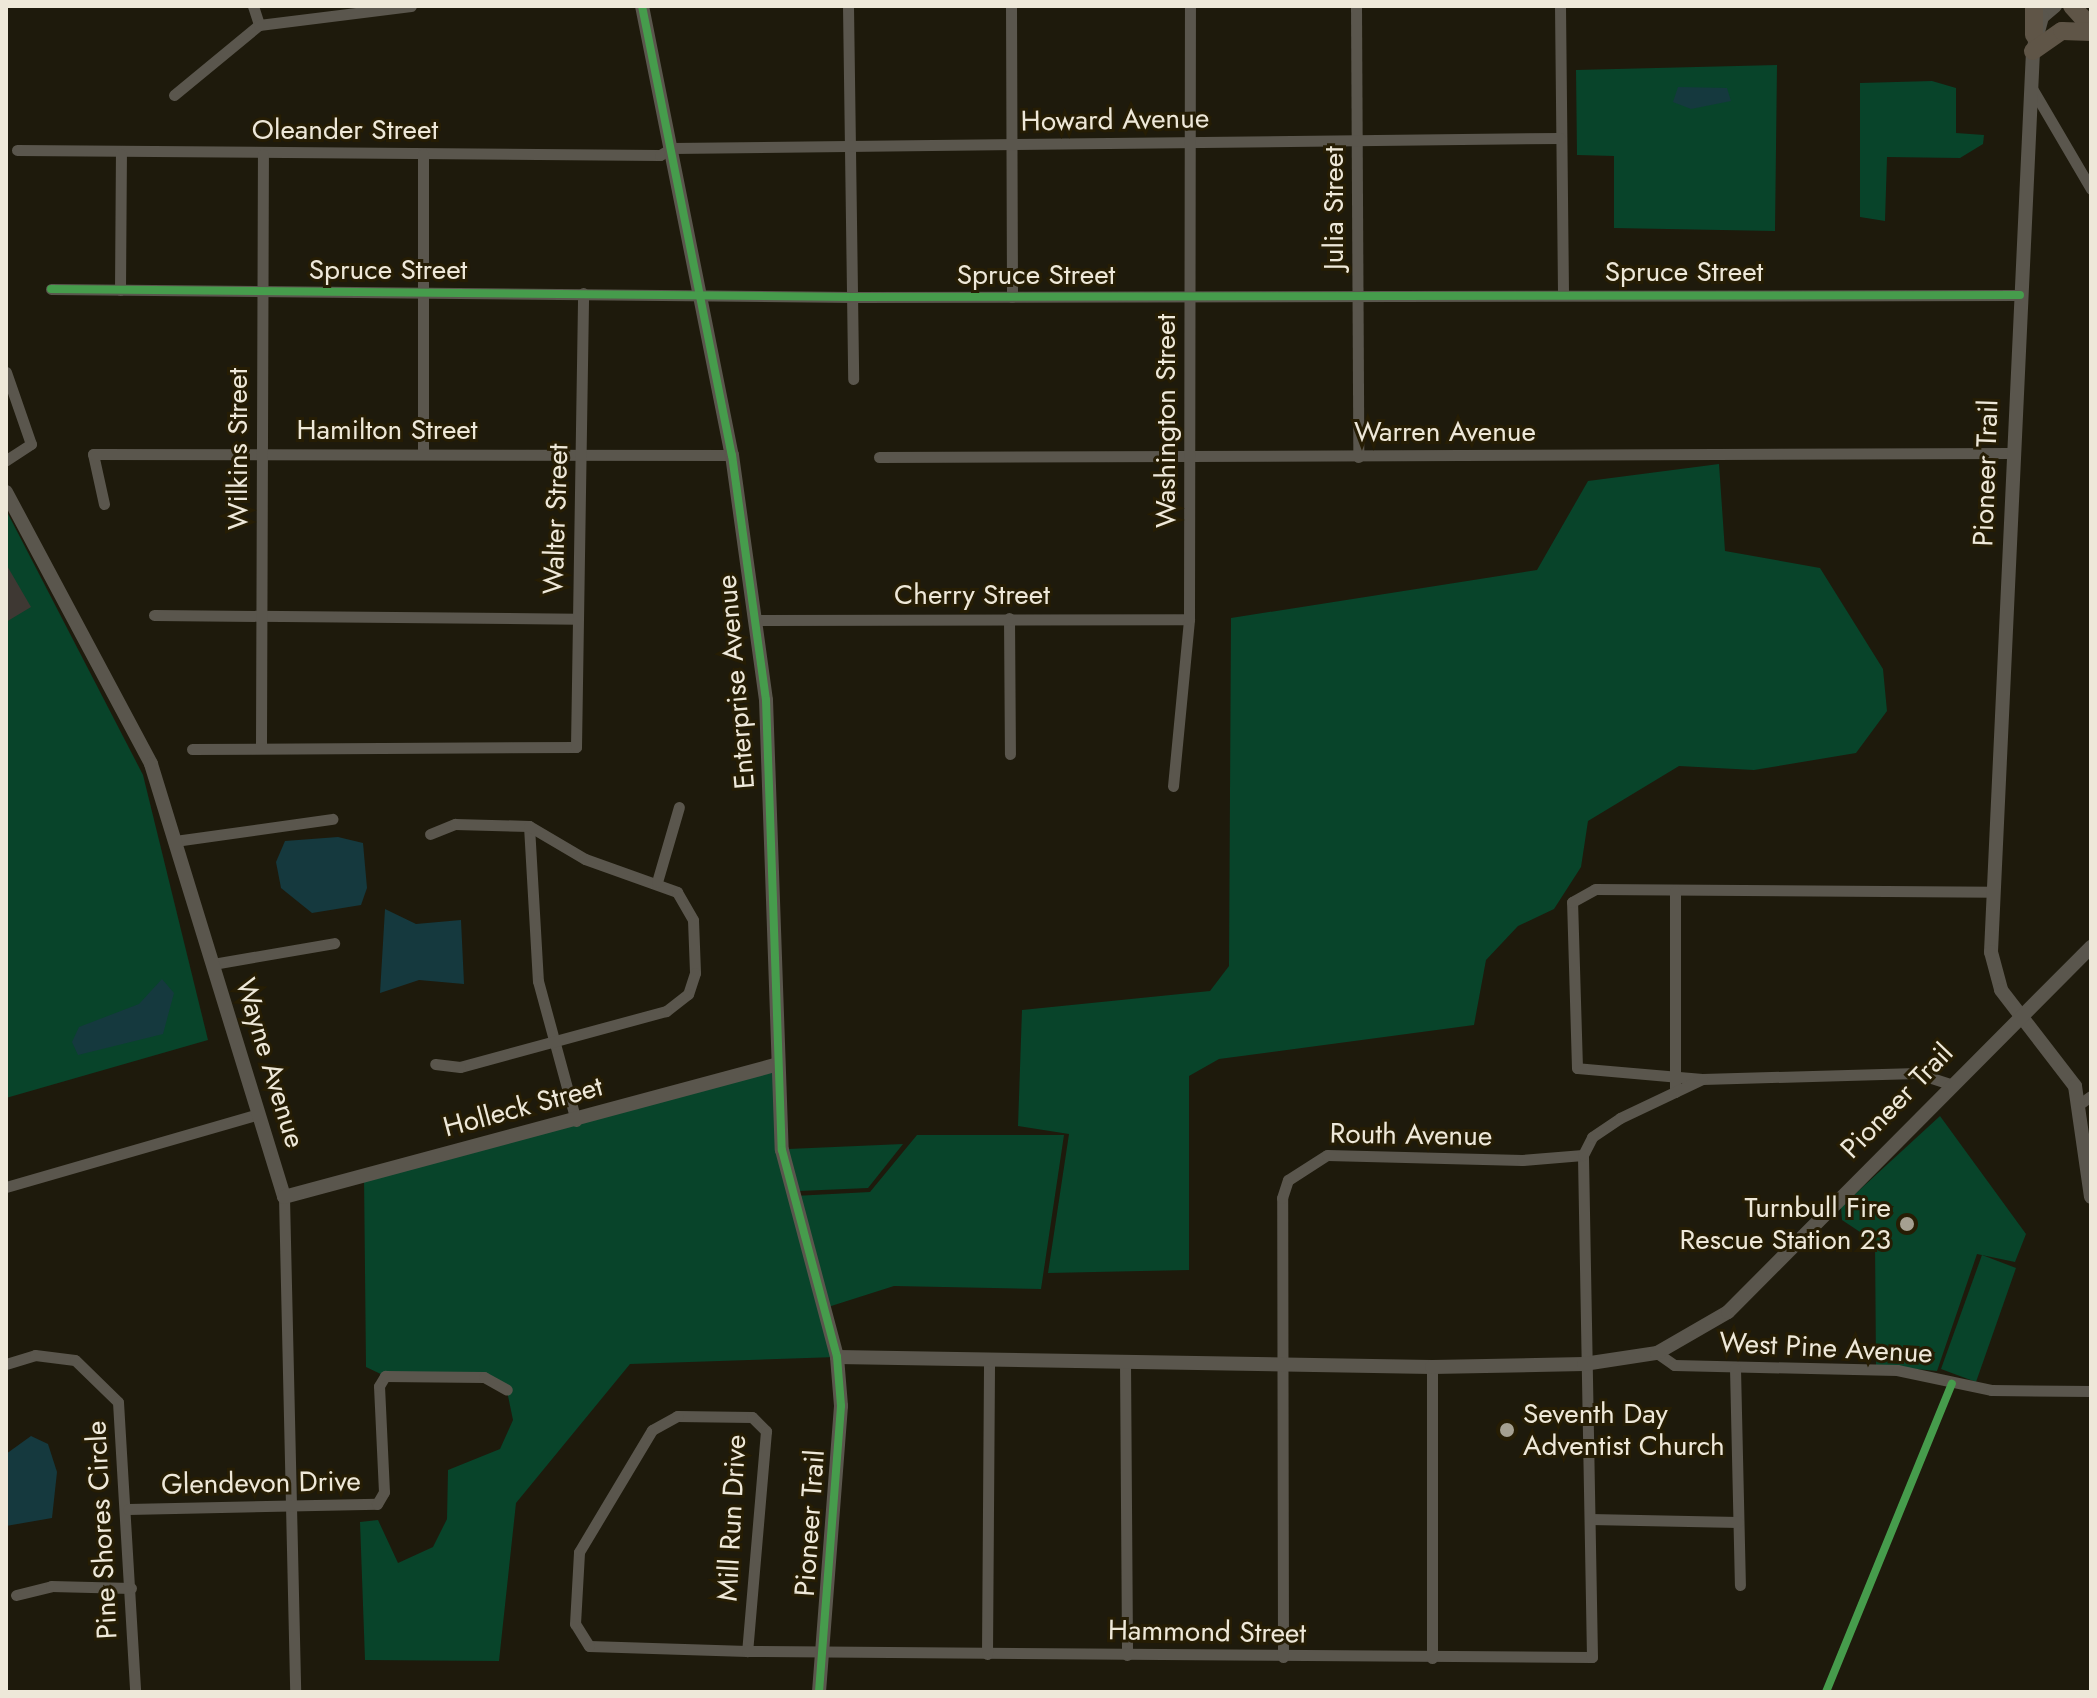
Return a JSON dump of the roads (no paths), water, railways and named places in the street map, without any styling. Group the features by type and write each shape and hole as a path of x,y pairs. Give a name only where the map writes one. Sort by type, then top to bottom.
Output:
{"main road":[{"path":"2034,6 2034,43 2062,31 2091,30"},
{"path":"2072,6 2091,30"}],"street":[{"path":"253,6 259,25"},
{"path":"174,95 259,25 411,6"},
{"name":"Enterprise Avenue","path":"642,6 704,295 756,620 766,700 775,1065 782,1150 837,1357"},
{"path":"848,6 853,379"},
{"path":"1011,6 1012,297"},
{"name":"Washington Street","path":"1173,786 1189,619 1190,6"},
{"name":"Julia Street","path":"1356,6 1358,457"},
{"path":"1560,6 1563,294"},
{"path":"2034,43 2055,6"},
{"name":"Pioneer Trail","path":"819,1692 841,1406 837,1357 1432,1367 1584,1364 1657,1353 1728,1312 2020,1014 1994,972 1994,892 2012,453 2034,43"},
{"path":"2033,90 2091,189"},
{"name":"Howard Avenue","path":"672,148 1560,138"},
{"name":"Oleander Street","path":"17,150 121,154 660,155 672,148"},
{"path":"120,290 121,154"},
{"name":"Wilkins Street","path":"261,743 263,154"},
{"path":"423,154 423,454"},
{"name":"Spruce Street","path":"51,289 853,297 2020,295"},
{"name":"Walter Street","path":"261,743 576,747 583,453 583,293"},
{"path":"6,372 31,427 31,444 6,460"},
{"name":"Warren Avenue","path":"879,457 2012,453"},
{"name":"Hamilton Street","path":"104,504 93,454 732,455"},
{"name":"Wayne Avenue","path":"6,492 151,764 256,1115 284,1197 295,1692"},
{"path":"154,615 577,619"},
{"path":"1009,618 1010,754"},
{"name":"Cherry Street","path":"756,620 1189,619"},
{"path":"192,749 261,743"},
{"path":"657,882 679,807"},
{"path":"175,841 332,819"},
{"path":"430,834 455,824 529,826 585,859 657,882 677,892 693,920 695,973 688,994 666,1011 460,1067 435,1064"},
{"path":"529,826 530,902 553,1044 576,1121"},
{"path":"1675,891 1675,1092"},
{"path":"1950,1084 1917,1073 1702,1079 1675,1074 1577,1068 1572,902 1580,892 1994,892"},
{"path":"213,964 334,943"},
{"path":"2091,947 2020,1014 2053,1052 2086,1099 2091,1197"},
{"name":"Holleck Street","path":"284,1197 576,1121 775,1065"},
{"path":"1702,1079 1602,1131 1583,1155 1584,1364 1590,1519 1738,1522"},
{"path":"6,1187 256,1115"},
{"name":"Routh Avenue","path":"1283,1657 1282,1198 1295,1171 1312,1159 1583,1155"},
{"name":"West Pine Avenue","path":"1657,1353 1674,1365 1897,1370 1991,1390 2091,1391"},
{"name":"Pine Shores Circle","path":"6,1364 53,1355 107,1385 125,1431 135,1692"},
{"path":"987,1654 989,1359"},
{"path":"1125,1361 1127,1655"},
{"path":"1432,1367 1432,1658"},
{"path":"1735,1368 1740,1585"},
{"name":"Glendevon Drive","path":"128,1509 293,1509 377,1504 384,1492 379,1386 385,1376 484,1377 507,1390"},
{"name":"Mill Run Drive","path":"747,1651 766,1431 752,1417 668,1418 652,1430 579,1552 579,1637 598,1648 747,1651 822,1652"},
{"name":"Hammond Street","path":"822,1652 1592,1657 1590,1519"},
{"path":"16,1595 51,1586 131,1588"}],"water":[{"path":"1678,87 1727,88 1731,101 1691,109 1673,102"},
{"path":"338,837 363,843 367,888 361,905 312,913 281,888 276,862 285,841"},
{"path":"385,909 416,924 461,920 464,984 419,980 380,993"},
{"path":"162,979 174,993 163,1034 78,1055 72,1042 79,1027 139,1004"},
{"path":"31,1436 48,1444 57,1472 52,1518 6,1526 6,1454"}],"place":[{"name":"Turnbull Fire Rescue Station 23","path":"1907,1224"},
{"name":"Seventh Day Adventist Church","path":"1507,1430"}]}
